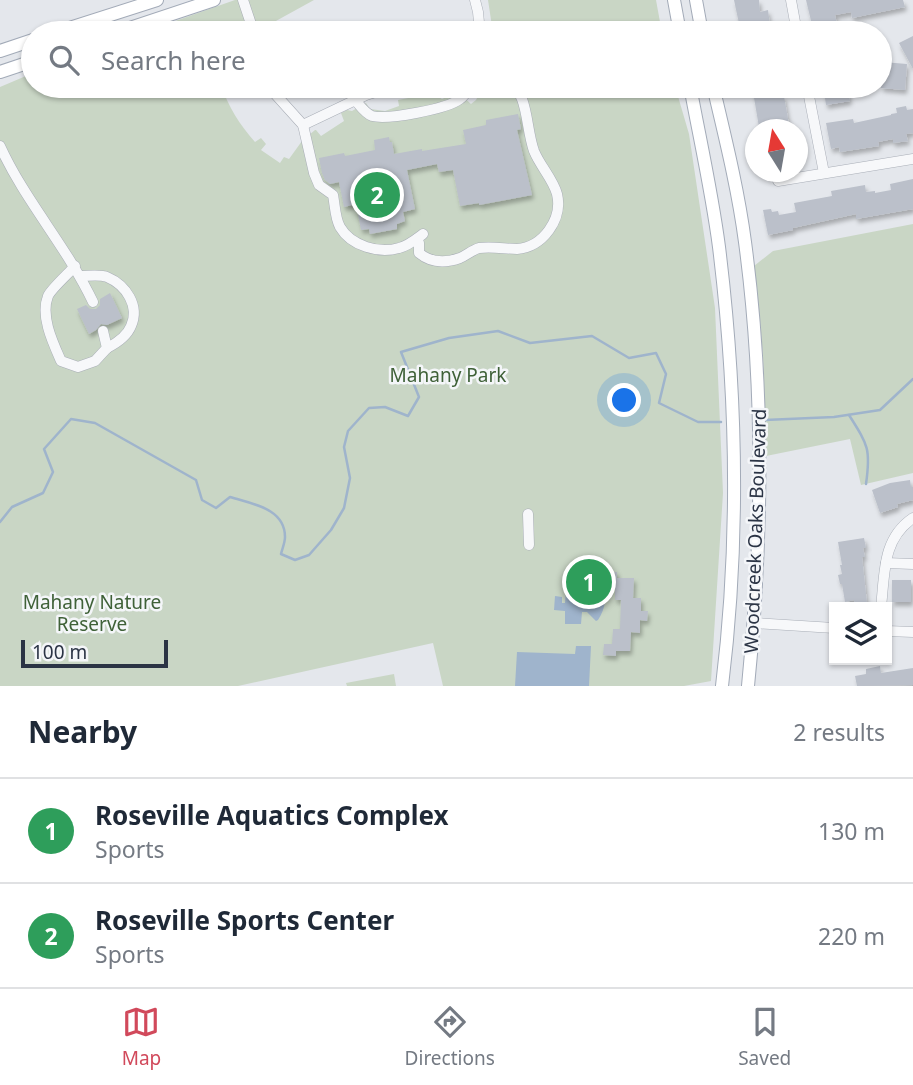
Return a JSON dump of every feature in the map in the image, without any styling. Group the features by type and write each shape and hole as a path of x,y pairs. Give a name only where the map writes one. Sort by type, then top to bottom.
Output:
{"main road":[{"path":"91,21 157,0"},
{"path":"151,21 214,0"},
{"path":"674,0 678,21"},
{"path":"696,0 700,21"},
{"path":"0,51 21,44"},
{"path":"0,72 21,65"},
{"name":"Woodcreek Oaks Boulevard","path":"692,98 718,245 729,341 734,434 735,493 729,621 722,686"},
{"name":"Woodcreek Oaks Boulevard","path":"716,98 745,240 759,388 760,485 754,622 748,686"},
{"path":"729,621 754,622"}],"street":[{"path":"243,0 250,21"},
{"path":"475,0 479,21"},
{"path":"791,0 795,21"},
{"path":"279,98 303,125 314,173 319,185 333,195 340,226 349,237 370,248 386,250 404,247 420,237 419,253 437,262 458,258 479,248 525,247 544,236 551,228 557,210 556,192 536,156 528,133 522,98"},
{"path":"303,125 361,98"},
{"path":"356,101 371,116 395,116 437,109 461,98"},
{"path":"809,98 824,173"},
{"path":"0,146 11,170 77,271 93,302"},
{"path":"808,176 913,159"},
{"path":"77,271 105,276 125,288 134,307 132,325 120,341 107,348 94,361 78,367 61,361 46,318 48,295 77,271"},
{"path":"103,331 107,348"},
{"path":"528,514 529,545"},
{"path":"882,602 889,547 897,531 913,518"},
{"path":"886,563 913,564"},
{"path":"754,622 829,628"},
{"path":"892,631 913,632"}],"green space":[{"path":"235,0 314,0 276,21 175,21"},
{"path":"488,0 656,0 660,21 491,21"},
{"name":"Mahany Park","path":"21,78 21,98 226,98 244,129 255,142 261,138 266,144 261,150 280,163 284,157 289,159 302,141 315,130 321,136 344,121 341,113 352,111 366,103 370,109 385,111 399,106 398,100 408,98 464,98 471,104 477,98 678,98 689,134 715,308 723,493 711,681 684,686 443,686 433,643 238,686 0,686 0,87"},
{"path":"913,224 913,473 861,485 850,439 766,456 763,352 754,266 773,251"},
{"path":"394,674 396,686 347,686 346,683"}],"water":[{"path":"599,583 605,602 598,620 587,612 582,612 581,624 565,624 565,611 554,610 555,596 562,597 562,603 565,603 566,590 588,591"},
{"path":"576,646 591,646 589,686 515,686 517,652 575,654"}],"building":[{"path":"734,0 759,0 760,12 768,10 769,21 738,21"},
{"path":"806,0 903,0 905,7 852,18 851,12 835,15 836,21 811,21"},
{"path":"913,36 913,69 899,43"},
{"path":"892,63 907,64 905,90 892,89"},
{"path":"754,98 784,98 788,119 758,119"},
{"path":"825,98 849,98 850,101 826,105"},
{"path":"906,106 907,110 913,109 913,133 906,134 908,141 893,143 893,139 878,142 879,146 840,152 839,147 831,149 826,123 853,119 854,123 891,115 897,113 896,108"},
{"path":"518,114 521,129 517,130 532,195 460,206 453,170 439,172 437,164 407,170 415,209 403,212 405,221 397,224 397,229 370,234 369,229 361,230 356,204 344,207 339,182 330,184 322,173 319,158 375,150 374,140 389,137 394,154 466,144 463,130 486,125 486,120"},
{"path":"913,179 913,209 856,219 856,214 768,235 763,210 778,211 779,215 796,212 794,203 832,196 831,191 865,185 866,192 875,193 891,190 890,184"},
{"path":"110,293 122,318 107,325 101,324 89,334 77,309 86,305 90,309 96,309 100,305 100,299"},
{"path":"910,480 913,500 897,504 898,507 880,513 872,490 890,483"},
{"path":"864,538 866,548 863,548 865,557 862,557 867,602 845,602 838,575 842,574 842,565 838,542"},
{"path":"607,572 617,572 617,578 634,578 633,598 641,598 641,611 648,611 647,621 640,620 640,633 631,632 630,651 616,651 616,656 603,655 604,644 612,644 613,629 620,629 621,600 615,600 615,580 606,580"},
{"path":"892,580 911,580 911,602 892,602"},
{"path":"880,666 881,673 913,668 913,685 857,686 855,676 866,674 866,669"}],"waterway":[{"path":"0,522 12,507 43,493 53,472 44,449 71,419 95,423 196,480 202,500 216,508 230,497 266,509 273,513 284,527 285,539 281,554 295,560 309,555 331,530 344,508 350,478 344,447 348,431 369,408 385,407 408,416 419,397 401,352 449,338 498,331 530,343 592,336 629,358 656,353 666,374 659,403 698,422 721,422"},
{"path":"765,420 834,417 880,410 913,379"},
{"path":"849,415 868,455 866,484"}],"place":[{"name":"Roseville Sports Center","path":"377,195"},
{"name":"Roseville Aquatics Complex","path":"589,582"}],"park label":[{"name":"Mahany Nature Reserve","path":"92,613"}]}
